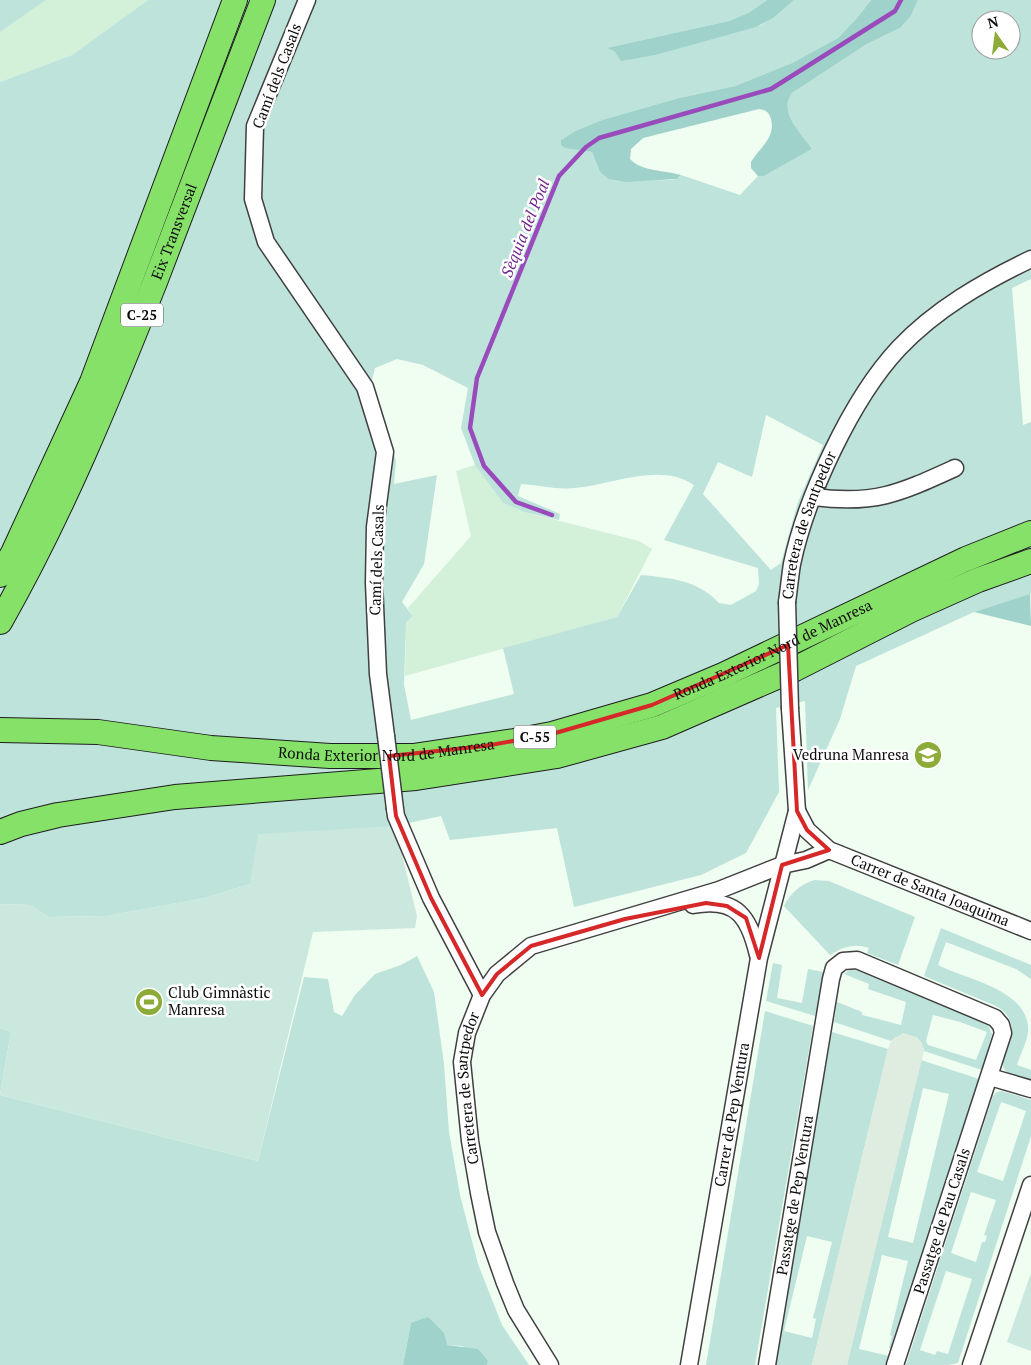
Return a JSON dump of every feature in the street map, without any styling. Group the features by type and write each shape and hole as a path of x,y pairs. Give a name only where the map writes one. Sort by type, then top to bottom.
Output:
{"highway":[{"name":"Eix Transversal","path":"0,575 17,544 92,382 235,0"},
{"name":"Eix Transversal","path":"0,622 32,566 62,504 114,386 262,0"},
{"name":"Ronda Exterior Nord de Manresa","path":"0,730 98,732 211,748 330,756 413,756 552,734 652,705 724,675 966,559 1031,534"},
{"name":"Ronda Exterior Nord de Manresa","path":"104,809 175,796 416,778 557,756 662,727 795,669 911,610 978,580 1031,561"},
{"path":"0,832 21,824 104,809"},
{"path":"0,845 52,824 104,809"}],"street":[{"name":"Camí dels Casals","path":"307,0 255,126 253,198 266,242 365,386 385,452 375,527 374,583 378,674 396,816 431,898 482,996"},
{"name":"Carretera de Santpedor","path":"550,1365 516,1310 502,1276 488,1232 479,1193 470,1142 462,1068 467,1033 482,996 497,974 531,946 720,890 782,866 797,811 793,778 786,602 797,547 814,497 845,425 872,382 899,348 952,303 992,278 1031,260"},
{"path":"814,497 840,500 885,498 955,468"},
{"name":"Carrer de Santa Joaquima","path":"797,811 807,830 829,850 1031,931"},
{"path":"782,866 806,860 829,850"},
{"name":"Carrer de Pep Ventura","path":"688,1365 759,958 782,866"},
{"name":"Carretera de Santpedor","path":"625,919 706,903 727,906 746,918 759,958"},
{"name":"Passatge de Pep Ventura","path":"766,1365 834,968 844,961 857,960 995,1018 1001,1025 1003,1033 990,1077"},
{"path":"990,1077 1031,1089"},
{"name":"Passatge de Pau Casals","path":"895,1365 990,1077"},
{"path":"972,1365 1031,1186"}],"highlighted area":[{"path":"788,645 797,811 807,830 829,850 782,865 759,958 746,918 727,906 706,903 625,919 531,946 497,974 482,995 431,898 396,816 389,756 485,746 552,734 652,705"}],"green space":[{"path":"46,0 148,0 72,55 0,82 0,32"},
{"path":"475,465 503,503 524,512 639,541 652,549 617,617 405,676 406,623 413,616 408,608 471,536 456,471"}],"shaded area":[{"path":"0,0 46,0 0,32"},
{"path":"148,0 767,0 750,12 729,21 608,48 619,54 644,57 761,25 794,0 871,0 838,38 792,63 735,86 679,98 602,120 575,131 561,140 576,149 592,152 600,172 619,181 671,180 677,179 681,175 740,195 758,176 764,176 812,149 797,129 789,114 788,100 792,93 867,44 900,28 911,16 918,0 1031,0 1031,279 1012,288 1023,425 1031,422 1031,594 974,612 856,666 840,719 808,790 805,701 776,708 779,792 746,853 701,875 574,907 557,828 450,840 441,816 395,826 250,884 205,898 106,916 49,917 30,905 0,904 0,82 72,55","holes":["397,359 423,365 468,388 461,428 475,465 503,503 524,512 559,520 560,514 518,496 521,484 575,488 636,476 667,475 681,478 694,485 664,540 758,568 759,584 756,591 731,605 719,603 711,595 693,585 662,577 641,575 617,617 503,648 514,694 411,720 404,685 406,623 413,616 402,602 424,564 437,475 394,484 396,461 372,380 375,368","766,415 823,445 798,502 781,563 771,570 703,494 718,462 752,477"]},
{"path":"767,0 794,0 773,18 756,27 656,55 621,61 615,52 607,48 729,21 750,12"},
{"path":"871,0 918,0 911,16 900,28 867,44 792,93 788,100 789,115 812,149 764,176 758,176 751,168 751,162 769,137 772,126 769,115 759,109 643,138 631,149 630,159 635,163 647,168 681,175 677,179 626,182 609,179 600,172 592,152 565,148 561,145 561,140 575,131 602,120 679,98 735,86 792,63 838,38"},
{"path":"1030,594 1031,626 974,612"},
{"name":"Club Gimnàstic Manresa","path":"395,826 417,916 415,928 313,932 258,1161 0,1095 11,1032 0,1028 0,904 30,905 49,917 105,916 205,898 250,884 258,834"},
{"path":"815,880 829,881 915,917 898,965 867,953 869,948 858,946 839,950 830,955 784,906 796,890"},
{"path":"941,928 1031,965 1031,979 1016,969 946,942 938,965 995,988 1019,1006 1026,1018 1028,1032 1017,1065 1031,1070 1031,1080 1013,1075 1005,1070 1003,1064 1004,1057 1011,1031 1011,1022 1006,1014 996,1006 924,976"},
{"path":"417,956 434,992 444,1064 449,1132 460,1195 478,1264 502,1325 529,1365 487,1365 488,1361 462,1346 447,1345 411,1323 403,1365 0,1365 0,1095 258,1161 304,977 328,979 334,1012 342,1016 355,995 375,974 401,965"},
{"path":"773,963 782,965 777,998 802,1003 808,969 824,972 815,1016 766,1001"},
{"path":"857,969 987,1023 992,1034 982,1070 924,1051 924,1048 896,1037 891,1041 834,1022 837,1002 862,1012 862,1015 901,1025 906,1002 868,989 869,984 844,974 850,970","holes":["933,1015 987,1032 976,1060 928,1045 926,1041"]},
{"path":"765,1011 813,1026 810,1044 755,1365 706,1365"},
{"path":"0,1028 11,1032 0,1095"},
{"path":"832,1032 888,1049 812,1365 774,1365","holes":["807,1236 832,1242 813,1318 816,1319 812,1338 784,1331"]},
{"path":"903,1033 917,1037 922,1043 924,1051 847,1365 812,1365 888,1049 891,1041"},
{"path":"921,1060 979,1079 891,1348 889,1348 892,1336 890,1335 908,1261 882,1255 859,1349 889,1356 886,1365 847,1365","holes":["923,1088 949,1094 913,1243 888,1237"]},
{"path":"1002,1091 1031,1100 1031,1136 958,1363 948,1365 906,1365 993,1096 997,1092","holes":["1001,1102 1026,1111 1003,1181 977,1172","971,1192 996,1200 984,1235 987,1236 985,1242 982,1242 976,1262 951,1253","946,1271 972,1279 948,1354 937,1351 935,1355 920,1350"]},
{"path":"1031,1273 1031,1351 1007,1342"},
{"path":"428,1317 444,1333 447,1345 478,1349 488,1361 487,1365 403,1365 411,1323"}],"waterway":[{"name":"Sèquia del Poal","path":"552,515 516,502 484,466 470,428 477,378 559,176 586,147 599,138 771,89 895,11 901,0"}],"place":[{"name":"Vedruna Manresa","path":"928,755"},
{"name":"Club Gimnàstic Manresa","path":"149,1002"}]}
